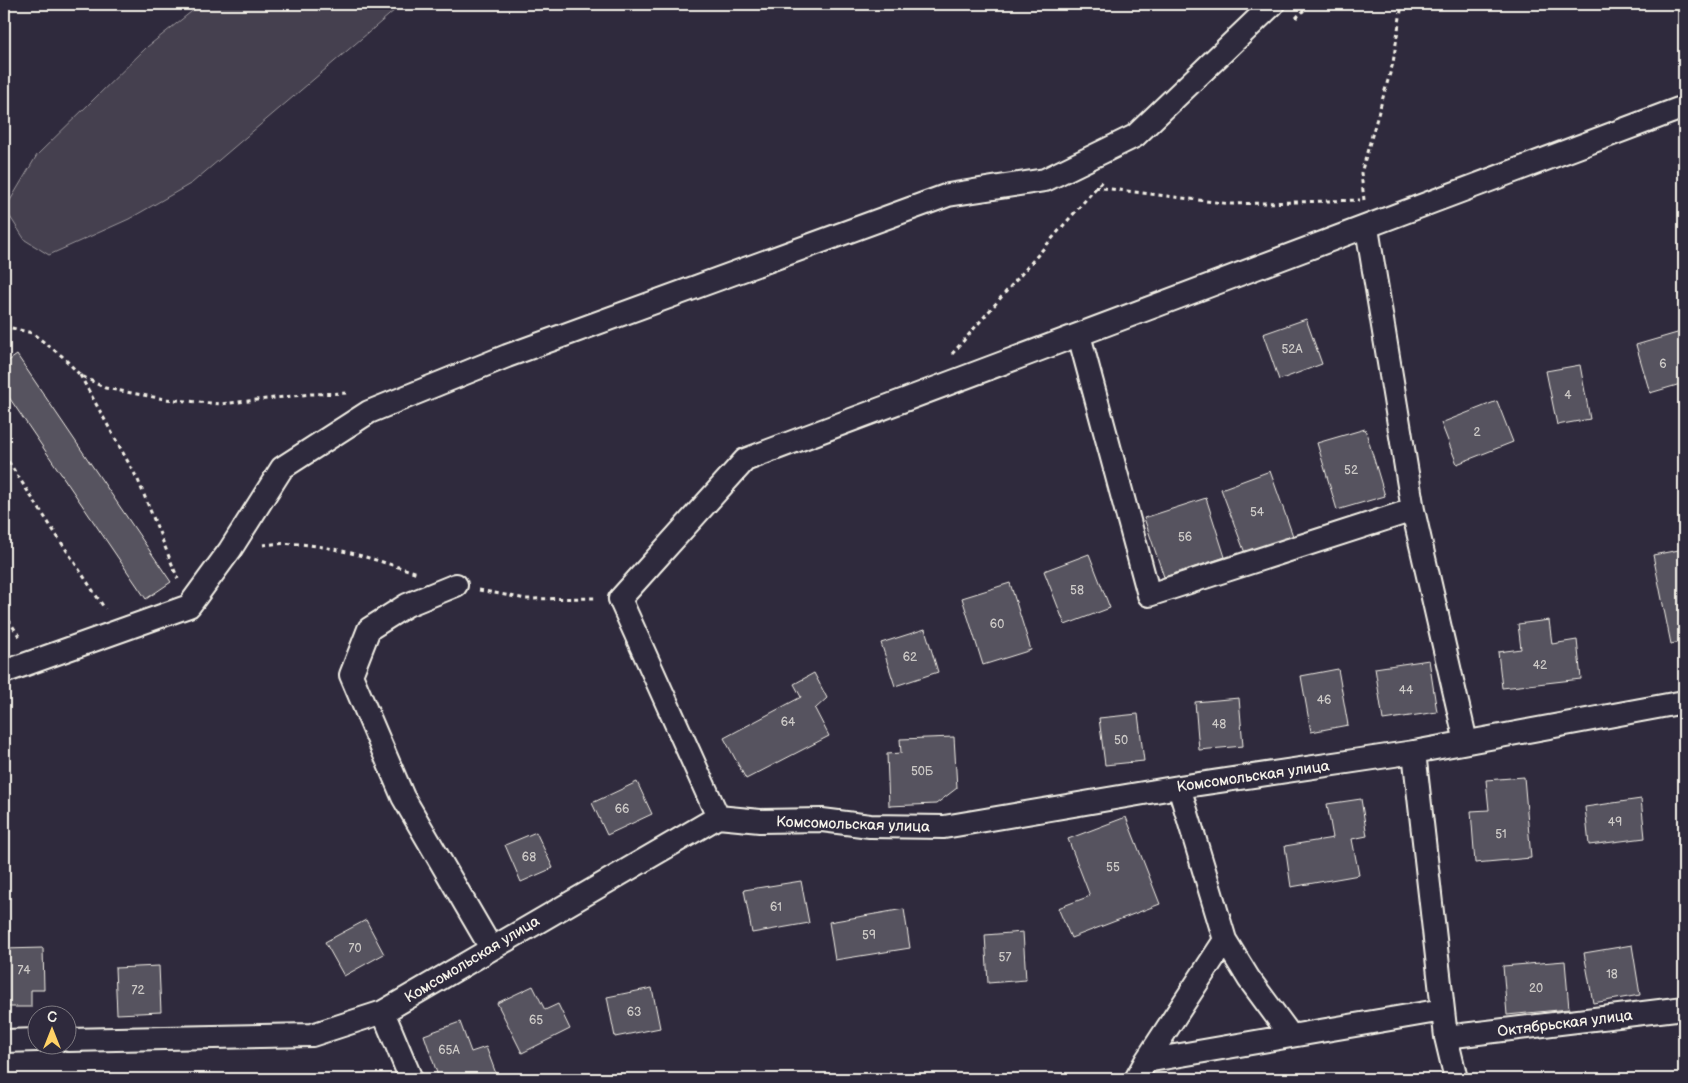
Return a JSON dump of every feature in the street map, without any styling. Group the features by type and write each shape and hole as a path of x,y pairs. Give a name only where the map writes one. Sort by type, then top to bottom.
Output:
{"street":[{"path":"4,672 189,606 230,550 282,468 368,412 507,356 948,195 1045,180 1135,136 1273,4"},
{"path":"718,817 620,598 745,460 1367,228 1684,107"},
{"path":"1367,228 1414,510 1466,742"},
{"path":"1079,335 1149,595 1414,510"},
{"path":"456,585 407,605 369,629 351,675 403,797 491,948"},
{"name":"Комсомольская улица","path":"78,1040 312,1035 383,1012 718,817 760,821 822,820 870,826 944,827 1180,787 1414,752 1684,702"},
{"path":"1414,752 1446,1037 1456,1079"},
{"path":"1180,787 1225,940 1249,980 1291,1036"},
{"path":"1141,1070 1225,940"},
{"name":"Октябрьская улица","path":"1446,1037 1684,1008"},
{"path":"1141,1070 1291,1036 1443,1010"},
{"path":"383,1012 411,1079"},
{"path":"4,1041 28,1040"}],"path":[{"path":"1290,24 1310,4"},
{"path":"1367,228 1361,173 1393,63 1402,4"},
{"path":"948,359 1108,174"},
{"path":"1094,187 1231,204 1373,199"},
{"path":"4,326 32,333 62,356 80,375 138,480 189,606"},
{"path":"80,375 105,388 164,398 221,404 311,394 350,393"},
{"path":"4,455 119,630"},
{"path":"4,613 35,660"}],"shaded area":[{"path":"201,4 402,4 192,183 129,219 49,255 25,240 5,209 37,155 147,47"}],"building":[{"path":"1306,319 1322,364 1279,380 1263,334"},
{"path":"1684,331 1684,383 1650,393 1636,345"},
{"path":"17,355 171,582 146,599 4,390 4,364"},
{"path":"1580,365 1590,419 1557,425 1546,371"},
{"path":"1497,401 1513,442 1457,464 1441,423"},
{"path":"1365,429 1385,496 1337,510 1317,443"},
{"path":"1270,471 1293,536 1245,553 1221,489"},
{"path":"1206,498 1225,557 1164,577 1144,518"},
{"path":"1684,549 1684,641 1671,644 1653,555"},
{"path":"1089,554 1110,608 1065,625 1044,571"},
{"path":"1010,583 1031,650 983,665 962,598"},
{"path":"1549,620 1552,644 1577,640 1581,679 1502,688 1498,652 1521,649 1518,624"},
{"path":"925,629 938,672 895,686 881,643"},
{"path":"1429,660 1437,712 1383,720 1375,668"},
{"path":"1338,669 1348,725 1311,732 1301,676"},
{"path":"814,673 827,698 815,709 829,736 746,779 724,738 801,697 794,684"},
{"path":"1239,698 1243,746 1199,750 1195,702"},
{"path":"1138,714 1144,761 1105,765 1099,718"},
{"path":"954,737 957,788 936,804 889,806 887,754 901,753 900,739"},
{"path":"1684,773 1684,817 1680,774"},
{"path":"1524,777 1531,858 1475,863 1471,811 1489,810 1486,780"},
{"path":"637,782 652,814 607,835 592,803"},
{"path":"1361,799 1367,836 1352,839 1359,875 1291,887 1285,846 1333,838 1327,804"},
{"path":"1641,799 1645,838 1589,845 1585,807"},
{"path":"1126,817 1160,904 1071,938 1058,908 1090,896 1068,839"},
{"path":"536,832 553,868 521,882 505,845"},
{"path":"801,881 809,923 752,933 744,890"},
{"path":"904,909 910,948 835,960 829,922"},
{"path":"366,920 384,954 344,976 325,942"},
{"path":"1023,932 1026,980 988,983 985,935"},
{"path":"1632,945 1640,995 1593,1003 1584,953"},
{"path":"43,948 44,990 31,990 31,1006 4,1007 4,949"},
{"path":"1565,961 1569,1009 1507,1015 1503,966"},
{"path":"159,966 161,1012 117,1014 115,968"},
{"path":"533,986 545,1010 558,1004 570,1029 522,1053 497,1003"},
{"path":"652,988 660,1028 615,1037 607,997"},
{"path":"460,1022 471,1052 486,1047 498,1079 439,1079 424,1035"}]}
